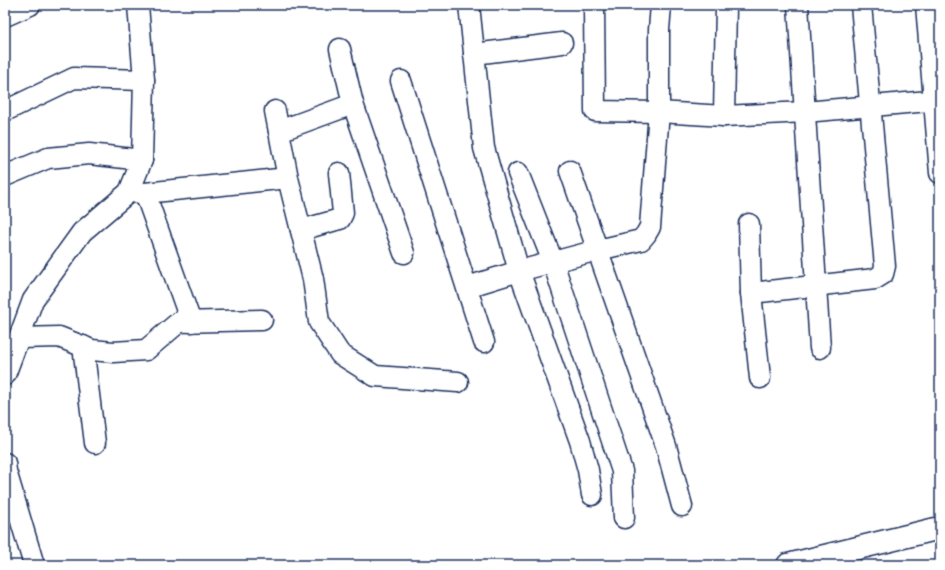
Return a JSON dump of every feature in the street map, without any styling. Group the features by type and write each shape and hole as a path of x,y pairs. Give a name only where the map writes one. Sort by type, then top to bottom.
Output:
{"main road":[{"path":"788,565 940,528"}],"street":[{"path":"5,16 30,5"},
{"path":"138,5 144,80 142,160 137,192 191,322"},
{"path":"469,5 484,148 519,271 580,441 588,470 592,495"},
{"path":"594,5 595,111 659,112 724,116 805,112 937,100"},
{"path":"467,287 552,262 641,240 646,234 650,228 659,112 659,30 661,5"},
{"path":"724,116 726,5"},
{"path":"798,5 820,348"},
{"path":"751,293 875,279 883,274 885,266 862,5"},
{"path":"926,5 937,100 940,173"},
{"path":"474,54 562,43"},
{"path":"340,49 354,104 404,253"},
{"path":"6,109 74,78 144,80"},
{"path":"401,81 484,342"},
{"path":"279,131 354,104"},
{"path":"275,111 288,178 313,278 319,322 340,354 375,376 458,382"},
{"path":"5,176 48,158 89,154 142,160"},
{"path":"570,171 666,446 682,506"},
{"path":"301,230 340,219 343,213 339,173"},
{"path":"518,173 552,262 622,471 624,518"},
{"path":"5,375 33,300 82,232 137,192 288,178"},
{"path":"749,224 751,293 760,378"},
{"path":"20,338 59,337 92,350 113,352 146,350 179,322 262,320"},
{"path":"84,346 95,443"},
{"path":"5,463 6,471 34,565"}]}
